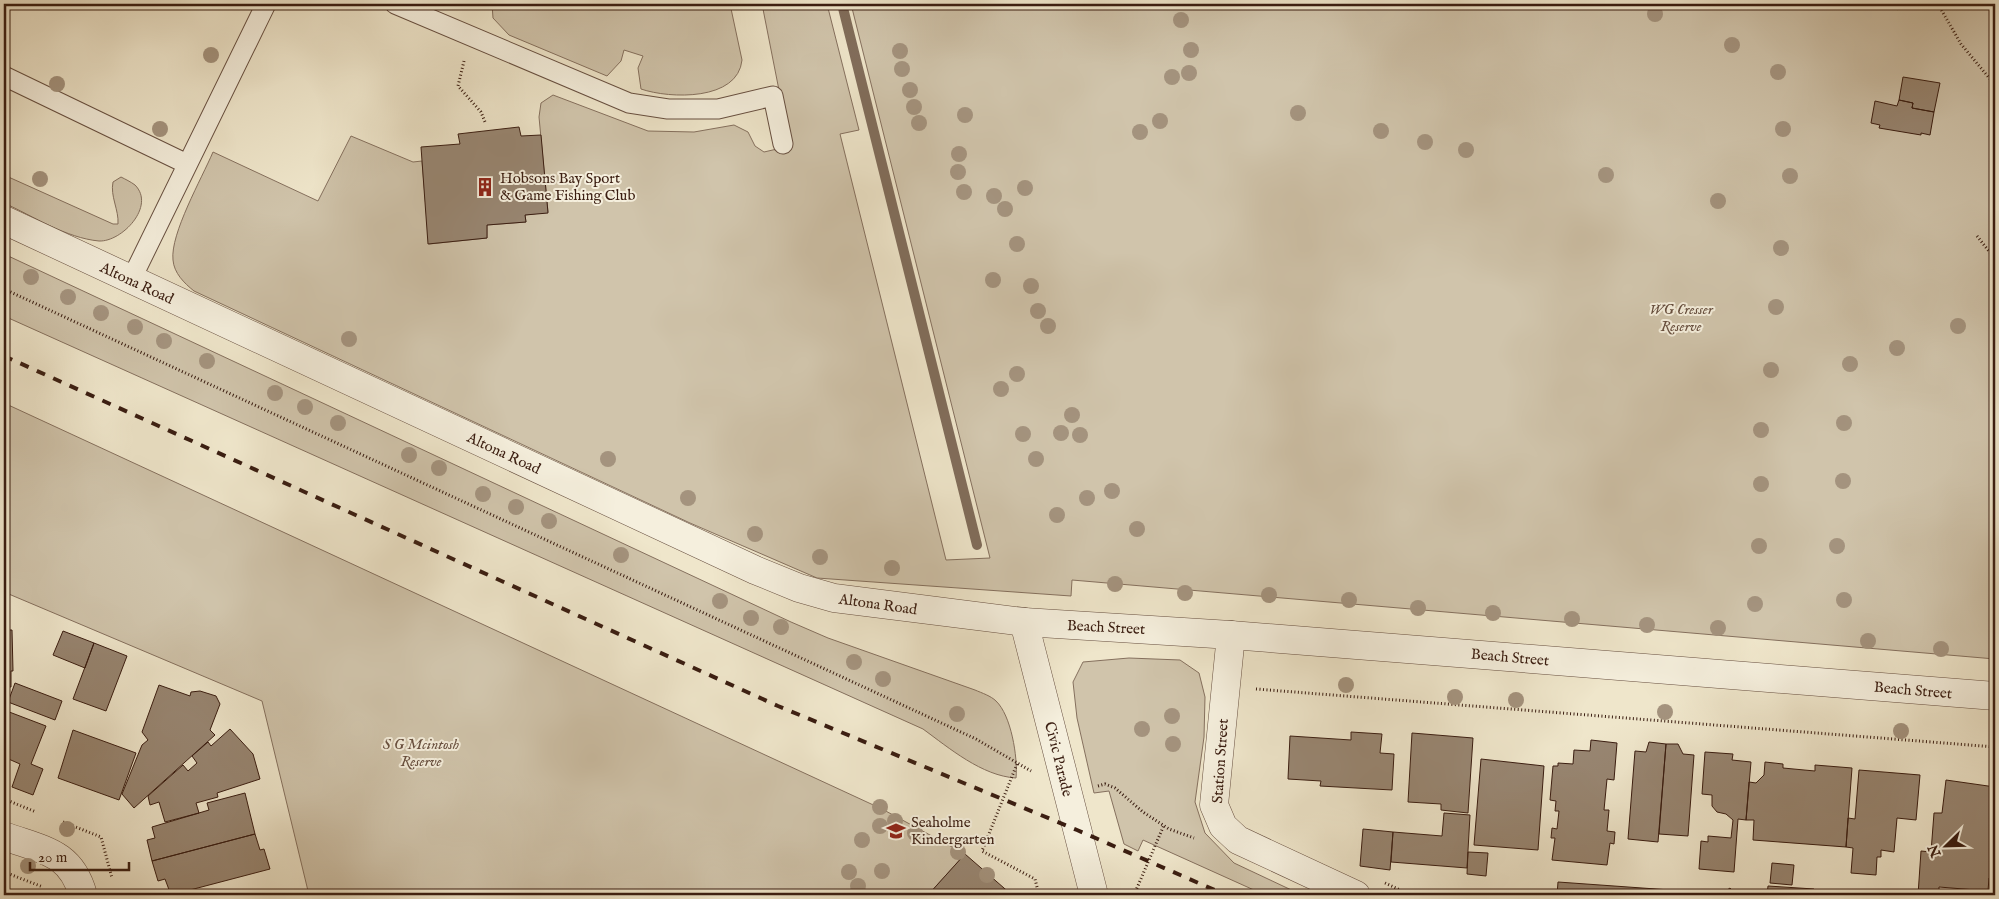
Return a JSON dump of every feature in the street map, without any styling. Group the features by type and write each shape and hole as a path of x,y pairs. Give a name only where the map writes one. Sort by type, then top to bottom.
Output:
{"street":[{"name":"Altona Road","path":"4,220 799,588 834,598 1024,622"},
{"name":"Beach Street","path":"1024,622 1231,635 1995,696"},
{"name":"Civic Parade","path":"1024,622 1094,895"},
{"name":"Station Street","path":"1231,635 1214,805 1223,826 1238,840 1356,895"},
{"path":"4,836 56,855 70,865 79,881 83,895"}],"lane":[{"path":"131,280 266,4"},
{"path":"395,4 629,103 668,109 718,110 773,96 783,144"},
{"path":"4,76 187,164"}],"path":[{"path":"1897,9 1904,4"},
{"path":"1938,4 1961,44 1995,85"},
{"path":"470,36 458,86 481,112 484,122"},
{"path":"1978,236 1995,259"},
{"path":"4,288 967,735 1068,794 1105,784 1115,788 1143,812 1164,826 1192,839 1220,818"},
{"path":"1250,688 1995,747"},
{"path":"1018,764 982,852 1035,879 1039,895"},
{"path":"1134,895 1164,826"},
{"path":"4,872 47,888"}],"green space":[{"path":"492,4 730,4 742,60 738,73 729,83 716,90 701,94 685,95 654,92 641,89 638,68 643,56 624,50 621,61 607,76 509,35 493,18"},
{"name":"WG Cresser Reserve","path":"762,4 827,4 859,130 840,134 946,560 990,558 851,4 1995,4 1995,659 1072,580 1071,596 817,578 690,523 194,291 183,281 175,269 173,249 176,236 213,152 318,201 351,136 413,162 422,161 429,244 487,238 487,225 526,222 525,215 548,212 539,117 541,103 553,95 648,131 694,132 734,125 748,132 755,146 764,152 790,146"},
{"path":"4,175 113,224 118,224 112,187 113,182 121,177 135,185 140,193 141,203 139,212 126,229 108,240 99,241 74,236 4,203"},
{"path":"4,254 791,622 828,638 989,696 996,701 1006,716 1015,748 1016,778 1003,776 978,767 923,729 4,316"},
{"name":"S G Mcintosh Reserve","path":"4,403 882,809 965,854 928,895 309,895 262,701 4,592"},
{"path":"1129,658 1180,660 1199,673 1205,697 1204,737 1195,802 1205,833 1234,863 1302,895 1265,895 1143,840 1138,851 1124,844 1109,791 1094,793 1077,718 1073,682 1083,662"}],"building":[{"path":"1903,77 1940,83 1934,112 1912,108 1913,103 1899,100"},
{"path":"1899,100 1913,103 1912,108 1934,112 1930,135 1879,128 1880,125 1871,123 1875,101 1897,106"},
{"name":"Hobsons Bay Sport & Game Fishing Club","path":"519,127 521,136 541,135 548,213 525,215 526,222 487,225 487,238 428,244 421,147 460,144 458,134"},
{"path":"4,630 12,630 13,671 11,671 11,687 4,687"},
{"path":"63,631 94,643 85,668 53,655"},
{"path":"94,643 127,656 106,711 73,699"},
{"path":"15,683 62,701 55,720 8,702"},
{"path":"159,685 190,696 191,692 200,691 216,696 220,704 210,730 215,735 134,808 122,794 142,745 148,740 142,732"},
{"path":"4,710 46,726 31,764 43,769 33,795 12,787 20,764 4,757"},
{"path":"230,729 253,754 260,779 217,793 218,797 196,803 199,813 165,822 159,802 150,805 148,796 183,765 188,771 197,763 192,756 208,742 211,746"},
{"path":"73,730 136,753 119,800 58,778"},
{"path":"1351,732 1382,734 1380,753 1394,754 1392,790 1320,786 1321,781 1288,779 1290,736 1351,740"},
{"path":"1412,733 1473,738 1468,813 1441,810 1441,804 1408,802"},
{"path":"1591,740 1617,743 1614,780 1607,779 1604,810 1609,810 1607,831 1615,832 1614,844 1610,843 1607,865 1552,860 1555,838 1551,838 1552,828 1557,829 1559,811 1555,811 1556,801 1550,800 1553,766 1558,766 1558,763 1573,764 1574,750 1590,751"},
{"path":"1649,742 1666,744 1658,842 1628,839 1635,751 1646,752"},
{"path":"1666,744 1678,744 1683,754 1694,755 1688,836 1659,834"},
{"path":"1705,752 1733,754 1732,760 1751,762 1746,820 1738,819 1734,872 1699,869 1701,841 1708,842 1708,836 1731,838 1733,820 1726,814 1717,812 1712,806 1712,795 1702,794"},
{"path":"1481,759 1544,766 1538,850 1474,845"},
{"path":"1765,762 1783,764 1783,768 1815,771 1815,765 1852,768 1846,847 1753,840 1754,820 1746,820 1749,782 1756,783 1764,775"},
{"path":"1859,770 1920,775 1916,820 1897,818 1894,852 1881,850 1881,857 1877,857 1876,875 1851,873 1853,848 1846,847 1848,818 1855,819"},
{"path":"1946,780 1995,787 1992,878 1989,878 1988,891 1939,887 1939,895 1918,895 1921,851 1931,852 1934,813 1942,813"},
{"path":"245,793 255,834 152,861 147,840 155,838 152,827 209,810 207,803"},
{"path":"1444,813 1470,815 1467,868 1391,862 1393,832 1442,836"},
{"path":"1363,829 1393,832 1390,870 1360,866"},
{"path":"255,834 260,850 264,849 270,869 171,895 165,879 158,881 152,861"},
{"path":"1468,852 1488,853 1486,876 1467,874"},
{"path":"965,854 1012,895 928,895"},
{"path":"1772,863 1794,865 1792,885 1770,883"},
{"path":"1558,882 1684,891 1684,895 1557,895"},
{"path":"1768,886 1814,889 1813,895 1767,895"},
{"path":"1730,888 1736,895 1720,895"}],"waterway":[{"path":"842,4 977,545"}],"railway":[{"path":"4,356 778,706 1077,830 1226,895"}],"place":[{"name":"Hobsons Bay Sport & Game Fishing Club","path":"485,187"},
{"name":"Seaholme Kindergarten","path":"896,831"}]}
